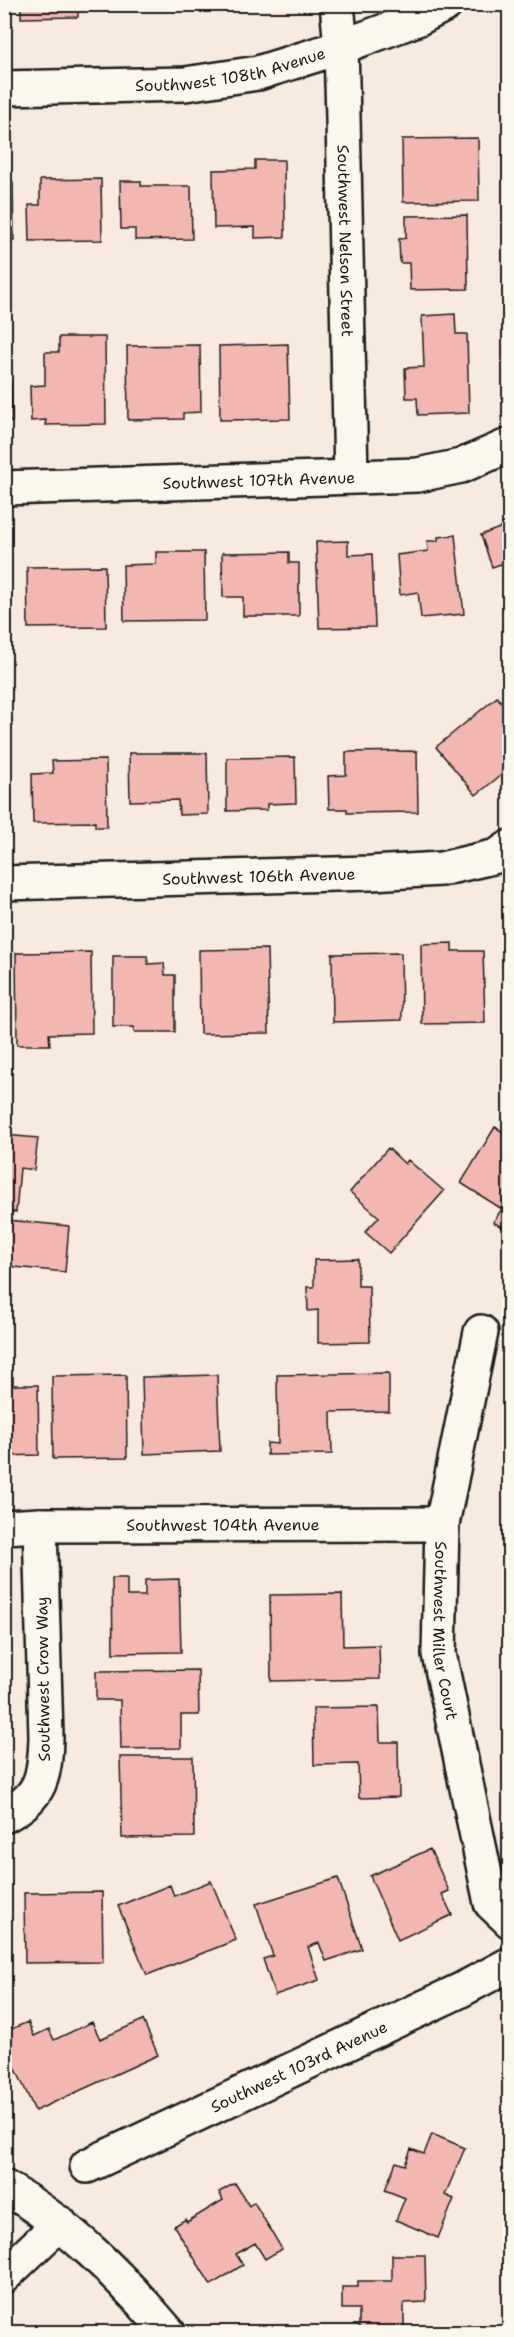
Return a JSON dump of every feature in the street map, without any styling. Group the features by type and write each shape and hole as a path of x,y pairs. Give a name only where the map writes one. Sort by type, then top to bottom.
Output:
{"street":[{"name":"Southwest Nelson Street","path":"337,4 341,47 351,476"},
{"name":"Southwest 108th Avenue","path":"4,88 185,84 258,73 341,47 417,19 446,4"},
{"name":"Southwest 107th Avenue","path":"4,488 429,473 461,466 510,446"},
{"name":"Southwest 106th Avenue","path":"4,883 441,869 497,856 510,847"},
{"name":"Southwest Miller Court","path":"481,1332 442,1524 439,1654 491,1903 510,1920"},
{"name":"Southwest 104th Avenue","path":"4,1527 442,1524"},
{"name":"Southwest Crow Way","path":"4,1816 21,1808 39,1786 45,1770 40,1525"},
{"name":"Southwest 103rd Avenue","path":"87,2166 459,1992 510,1964"},
{"path":"4,2187 60,2223 139,2298 168,2332"},
{"path":"4,2276 60,2223"}],"building":[{"path":"21,4 78,4 78,17 21,18"},
{"path":"478,138 479,201 403,202 402,139"},
{"path":"255,160 284,160 285,237 255,238 255,227 214,228 213,170 255,169"},
{"path":"101,179 102,240 30,241 29,205 40,205 40,180"},
{"path":"120,181 141,181 141,186 191,186 192,239 135,240 135,229 121,229"},
{"path":"4,182 13,182 14,240 4,240"},
{"path":"467,215 468,289 410,290 409,263 400,263 399,239 406,238 406,216"},
{"path":"506,296 510,296 510,338 507,338"},
{"path":"455,314 456,334 467,334 469,413 418,415 417,398 406,398 405,368 424,367 422,316"},
{"path":"59,337 105,337 106,424 45,425 46,420 31,421 30,386 45,385 45,352 59,352"},
{"path":"288,344 290,419 220,420 219,346"},
{"path":"200,345 201,412 183,413 183,419 128,420 127,346"},
{"path":"11,382 12,422 4,422 4,383"},
{"path":"510,524 510,570 507,562 492,567 481,535"},
{"path":"455,535 464,614 421,618 418,592 400,595 397,555 428,551 427,541 438,541 438,537"},
{"path":"348,541 348,555 372,554 375,627 319,628 316,542"},
{"path":"156,552 204,552 205,620 124,621 123,565 156,564"},
{"path":"289,552 289,563 299,563 299,616 243,616 243,597 223,597 222,553"},
{"path":"105,566 106,627 28,628 27,567"},
{"path":"4,572 6,572 7,664 4,664"},
{"path":"497,697 510,712 510,768 476,795 436,747"},
{"path":"417,751 418,812 347,813 347,809 329,809 328,776 346,775 346,752"},
{"path":"129,753 207,753 208,814 179,815 178,800 130,801"},
{"path":"295,757 296,803 267,804 267,810 227,811 227,758"},
{"path":"106,760 107,827 95,827 95,822 33,823 32,774 53,773 52,761"},
{"path":"10,801 10,822 4,822 4,802"},
{"path":"505,927 510,927 510,1009 506,1009"},
{"path":"452,943 452,951 483,951 485,1023 422,1024 421,944"},
{"path":"267,949 269,1033 200,1034 199,950"},
{"path":"91,952 92,1033 49,1034 50,1045 17,1045 16,953"},
{"path":"401,953 402,1020 333,1022 332,954"},
{"path":"113,956 147,956 148,964 164,963 165,975 175,975 175,1032 134,1032 134,1027 113,1027"},
{"path":"495,1127 510,1136 510,1232 493,1222 502,1209 461,1183"},
{"path":"4,1135 38,1138 34,1170 20,1168 16,1212 8,1212 7,1220 69,1226 65,1272 4,1266"},
{"path":"388,1148 405,1164 408,1160 444,1191 389,1253 365,1232 379,1217 350,1192"},
{"path":"358,1259 358,1286 369,1286 370,1342 318,1343 318,1310 308,1311 307,1287 314,1287 314,1260"},
{"path":"389,1373 389,1411 331,1412 332,1454 267,1455 267,1443 278,1444 277,1375"},
{"path":"126,1375 127,1458 53,1459 52,1376"},
{"path":"217,1375 220,1451 144,1454 142,1377"},
{"path":"4,1377 13,1377 13,1385 38,1385 39,1455 4,1456"},
{"path":"112,1578 127,1578 127,1596 145,1596 145,1580 179,1579 181,1652 113,1653"},
{"path":"342,1594 343,1646 379,1645 380,1679 271,1681 270,1595"},
{"path":"198,1670 199,1715 181,1715 181,1748 121,1749 120,1700 96,1700 96,1671"},
{"path":"379,1707 380,1742 398,1742 399,1797 359,1798 358,1764 314,1765 313,1708"},
{"path":"120,1757 193,1757 194,1837 122,1838"},
{"path":"430,1849 449,1891 442,1894 452,1915 398,1940 370,1876"},
{"path":"338,1878 362,1949 326,1961 319,1943 308,1947 319,1980 275,1995 263,1959 273,1956 256,1904"},
{"path":"211,1881 236,1940 147,1975 118,1906 170,1885 174,1896"},
{"path":"4,1882 6,1973 4,1973"},
{"path":"102,1892 103,1962 25,1963 24,1893"},
{"path":"143,2020 158,2055 35,2111 11,2058 4,2061 4,2032 28,2022 34,2036 49,2029 54,2040 92,2022 100,2039"},
{"path":"506,2089 510,2089 509,2161"},
{"path":"432,2134 465,2148 445,2195 454,2199 438,2238 396,2220 405,2198 385,2190 396,2162 405,2165 411,2149 424,2154"},
{"path":"235,2183 249,2206 254,2202 282,2249 265,2259 255,2243 236,2254 243,2265 211,2285 174,2226 186,2219 187,2222 223,2200 219,2192"},
{"path":"392,2255 425,2255 426,2302 404,2303 404,2332 359,2332 359,2309 342,2309 342,2287 358,2287 358,2281 392,2281"}]}
